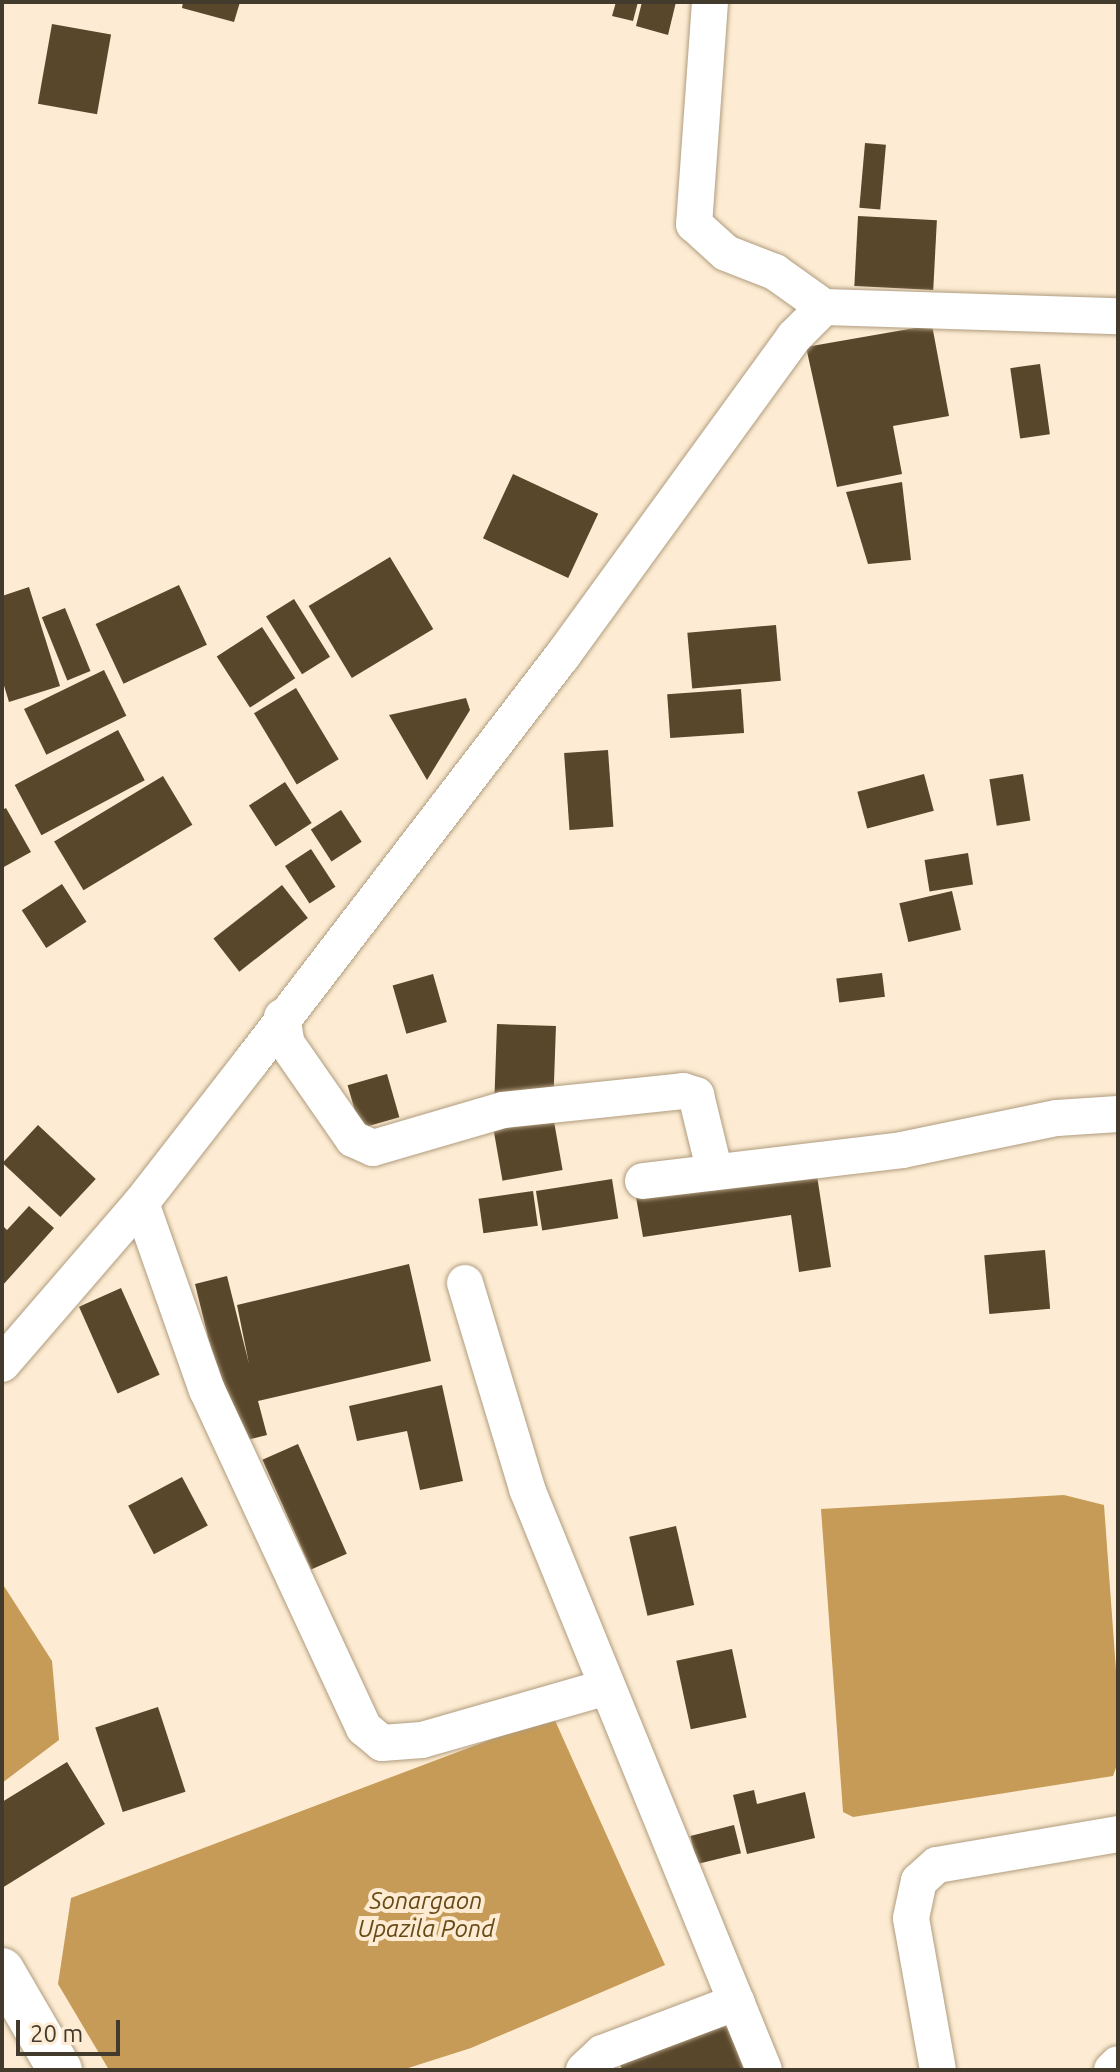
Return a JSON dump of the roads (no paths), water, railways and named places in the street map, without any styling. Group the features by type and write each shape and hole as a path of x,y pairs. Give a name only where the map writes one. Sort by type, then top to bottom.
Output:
{"main road":[{"path":"2,1970 60,2070"}],"street":[{"path":"710,2 694,224 726,253 775,272 824,307 1118,316"},
{"path":"2,1364 141,1203 563,655 794,337 824,307"},
{"path":"282,1017 287,1044 353,1139 373,1148 503,1110 683,1091 696,1095 714,1169"},
{"path":"643,1181 714,1169 902,1150 1057,1118 1118,1114"},
{"path":"141,1203 207,1390 364,1728 382,1743 422,1740 607,1687"},
{"path":"465,1283 527,1489 764,2070"},
{"path":"938,2070 911,1918 919,1881 937,1865 1118,1834"},
{"path":"584,2070 602,2053 737,2002"},
{"path":"1112,2070 1118,2064"}],"water":[{"path":"1064,1495 1104,1505 1118,1698 1118,1762 1113,1776 853,1817 843,1812 821,1509"},
{"path":"2,1583 52,1661 59,1740 2,1783"},
{"name":"Sonargaon Upazila Pond","path":"553,1716 665,1965 471,2048 402,2070 109,2070 58,1984 71,1898"}]}
